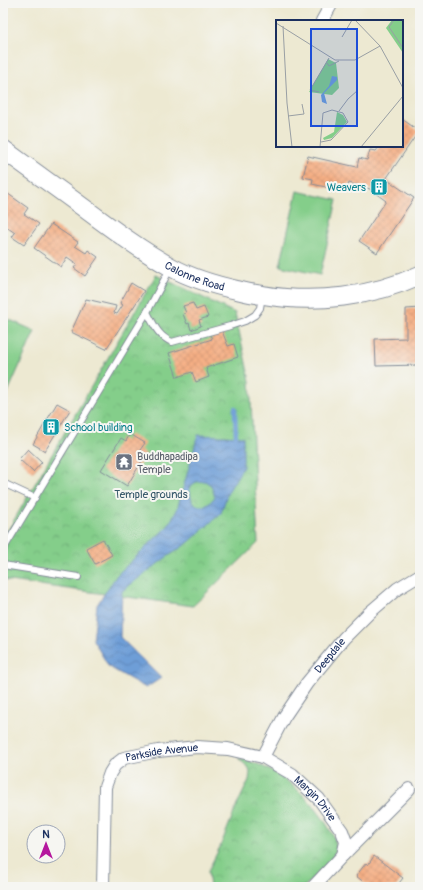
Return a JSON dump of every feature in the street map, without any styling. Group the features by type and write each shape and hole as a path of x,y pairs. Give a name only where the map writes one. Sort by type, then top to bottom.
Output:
{"street":[{"path":"323,20 332,3"},
{"name":"Calonne Road","path":"3,149 124,237 171,267 195,278 226,287 263,295 303,299 344,297 382,289 420,275"},
{"name":"Deepdale","path":"263,757 287,711 344,638 369,613 397,589 420,575"},
{"name":"Parkside Avenue","path":"103,887 105,787 110,773 115,765 124,758 158,751 197,747 228,749 263,757"},
{"name":"Margin Drive","path":"263,757 292,774 318,799 342,831 346,842 343,855"},
{"path":"313,887 409,789"}],"lane":[{"path":"3,550 147,312 171,267"},
{"path":"147,312 156,329 164,339 172,342 245,321 255,315 260,308 263,295"},
{"path":"3,483 35,498"},
{"path":"3,565 78,577"}],"green space":[{"path":"297,191 337,200 320,275 280,266"},
{"name":"Temple grounds","path":"156,275 235,313 250,381 258,543 193,606 3,580 3,539"},
{"path":"3,317 35,331 4,401 3,400"},
{"path":"238,758 265,767 289,783 310,803 332,834 336,843 335,854 304,887 210,887 208,871 249,780 249,768"}],"water":[{"path":"198,435 243,437 243,467 228,492 221,513 189,542 122,591 120,637 161,678 146,688 109,667 93,640 97,605 117,575 168,526 177,510","holes":["205,481 211,485 215,497 210,503 205,506 199,506 192,502 189,487 196,482"]}],"building":[{"name":"Weavers","path":"403,120 419,131 386,179 414,198 377,253 359,241 386,201 370,189 349,183 347,188 338,186 335,189 312,184 313,179 303,177 308,156 357,167 359,158 367,160 370,150 376,151 379,147 403,147"},
{"path":"3,185 7,188 4,191 28,208 24,214 39,224 24,245 12,237 15,233 5,226 3,229"},
{"path":"51,224 78,242 75,246 86,253 88,250 98,257 85,276 74,268 77,264 67,257 61,267 34,248"},
{"path":"131,283 144,291 106,349 71,332 86,299 116,306 114,313 117,314 123,305 120,303"},
{"path":"193,303 196,310 204,307 208,317 199,320 201,326 191,330 189,323 187,324 183,314 186,313 183,306"},
{"path":"420,308 420,365 376,366 375,339 406,338 406,309"},
{"path":"222,331 228,346 234,344 238,357 206,368 209,377 196,382 192,372 177,377 169,353 212,339 210,335"},
{"name":"School building","path":"57,403 70,410 45,451 33,444"},
{"name":"Buddhapadipa Temple","path":"130,434 145,443 140,450 146,454 127,486 101,470 121,438 126,441"},
{"path":"28,449 42,462 33,472 19,459"},
{"path":"103,539 112,555 95,564 86,548"},
{"path":"374,856 403,878 396,887 370,887 356,876 366,863 368,865"}],"waterway":[{"path":"235,408 236,441"}],"place":[{"name":"Weavers","path":"379,187"},
{"name":"School building","path":"51,427"},
{"name":"Buddhapadipa Temple","path":"124,462"}]}
